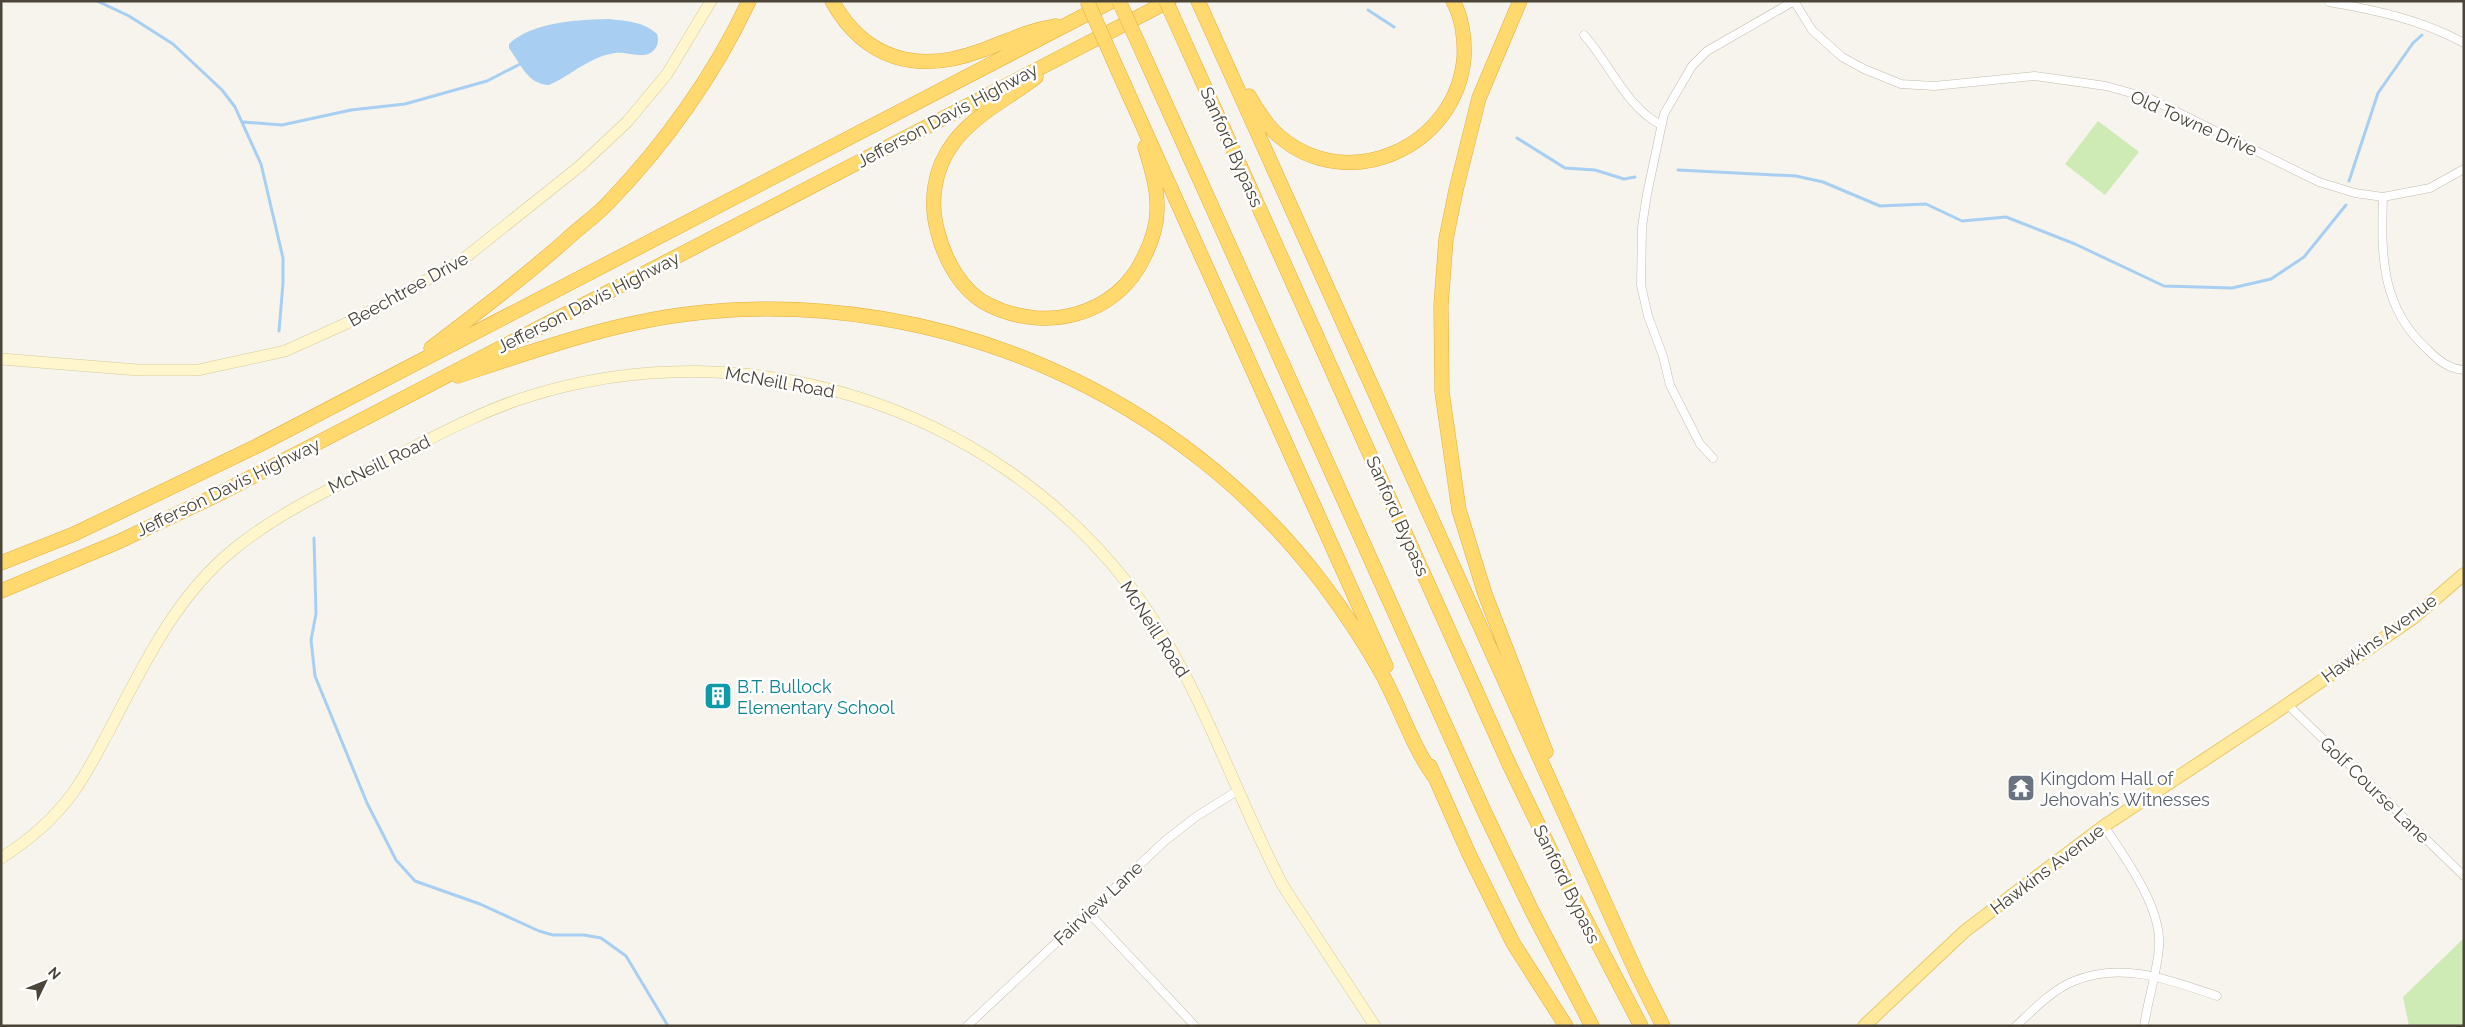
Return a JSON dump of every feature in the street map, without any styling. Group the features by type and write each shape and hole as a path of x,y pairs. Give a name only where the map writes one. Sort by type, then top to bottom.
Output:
{"highway":[{"path":"402,371 523,277 608,203 655,150 694,97 740,21 749,1"},
{"path":"832,1 846,23 861,40 888,54 907,60 928,63 978,52 1030,30 1069,24"},
{"path":"1087,1 1427,756 1433,775"},
{"name":"Jefferson Davis Highway","path":"1,563 74,534 168,490 402,371 1112,1"},
{"path":"1119,1 1484,811 1531,909 1592,1026"},
{"name":"Jefferson Davis Highway","path":"1,591 118,542 219,494 1168,1"},
{"name":"Sanford Bypass","path":"1168,1 1185,43 1509,764 1565,880 1641,1026"},
{"path":"1198,1 1638,976 1663,1026"},
{"path":"1210,29 1256,109 1279,136 1319,158 1359,161 1382,158 1404,150 1424,137 1438,124 1448,108 1458,90 1463,70 1464,49 1462,26 1453,1"},
{"path":"1520,1 1478,98 1446,239 1441,305 1442,392 1459,510 1485,594 1571,817 1574,833"},
{"path":"1056,58 1035,78 974,120 953,143 943,162 934,188 934,219 943,253 969,289 987,304 1015,315 1045,319 1073,315 1096,308 1119,292 1138,270 1148,250 1157,210 1153,177 1143,140 1127,100 1121,78"},
{"path":"417,390 561,341 653,320 740,310 820,310 871,316 944,331 1011,352 1072,378 1128,408 1221,475 1269,520 1324,584 1383,676 1422,758 1433,775 1513,943 1566,1026"}],"main road":[{"name":"Hawkins Avenue","path":"1864,1026 1965,930 2104,826 2413,618 2464,574"}],"street":[{"name":"Beechtree Drive","path":"1,359 138,370 198,370 285,351 356,319 461,261 580,166 627,122 667,74 711,1"},
{"path":"1713,458 1700,444 1670,385 1663,356 1648,316 1641,284 1642,227 1661,126 1678,86 1692,66 1707,51 1794,1"},
{"name":"Old Towne Drive","path":"1794,1 1812,30 1842,57 1864,69 1901,84 1934,86 2035,76 2106,86 2149,98 2318,182 2355,193 2383,197 2430,188 2464,169"},
{"path":"2329,2 2401,17 2438,29 2464,43"},
{"path":"1584,35 1635,105 1651,120 1661,126"},
{"path":"2383,197 2381,242 2384,274 2396,310 2417,341 2438,360 2454,369 2464,370"},
{"name":"McNeill Road","path":"1,858 22,844 47,822 71,796 89,768 161,633 192,591 227,555 263,526 300,504 474,417 529,396 581,383 647,372 724,371 777,377 841,392 904,414 942,431 1018,478 1060,512 1095,547 1127,583 1155,623 1190,684 1238,791 1284,886 1375,1026"},
{"name":"Golf Course Lane","path":"2287,704 2464,876"},
{"name":"Fairview Lane","path":"967,1026 1166,840 1197,816 1238,791"},
{"path":"2104,826 2139,879 2155,921 2159,945 2144,1026"},
{"path":"1089,913 1195,1026"},
{"path":"2016,1026 2042,1002 2074,981 2098,974 2116,972 2144,973 2217,996"}],"green space":[{"path":"2098,121 2139,152 2105,195 2065,164"},
{"path":"2464,938 2464,1026 2409,1026 2403,997"}],"water":[{"path":"607,19 634,22 646,26 658,36 656,48 645,55 615,53 597,58 549,85 542,84 530,77 509,48 509,44 519,37 542,27 582,20"}],"waterway":[{"path":"97,1 129,16 173,44 222,90 235,107 261,164 283,258 279,331"},
{"path":"1368,10 1394,27"},
{"path":"2349,181 2378,93 2413,43 2422,35"},
{"path":"243,122 282,125 351,110 405,104 487,81 522,63"},
{"path":"1517,138 1565,168 1595,170 1624,179 1635,177"},
{"path":"1678,170 1796,176 1823,182 1880,206 1926,204 1962,221 2006,217 2075,244 2164,286 2232,288 2271,279 2304,257 2346,205"},
{"path":"314,538 316,614 311,640 315,676 367,803 396,860 415,881 480,904 539,931 553,935 584,935 601,938 626,956 668,1026"}],"place":[{"name":"B.T. Bullock Elementary School","path":"718,696"},
{"name":"Kingdom Hall of Jehovah’s Witnesses","path":"2021,788"}]}
